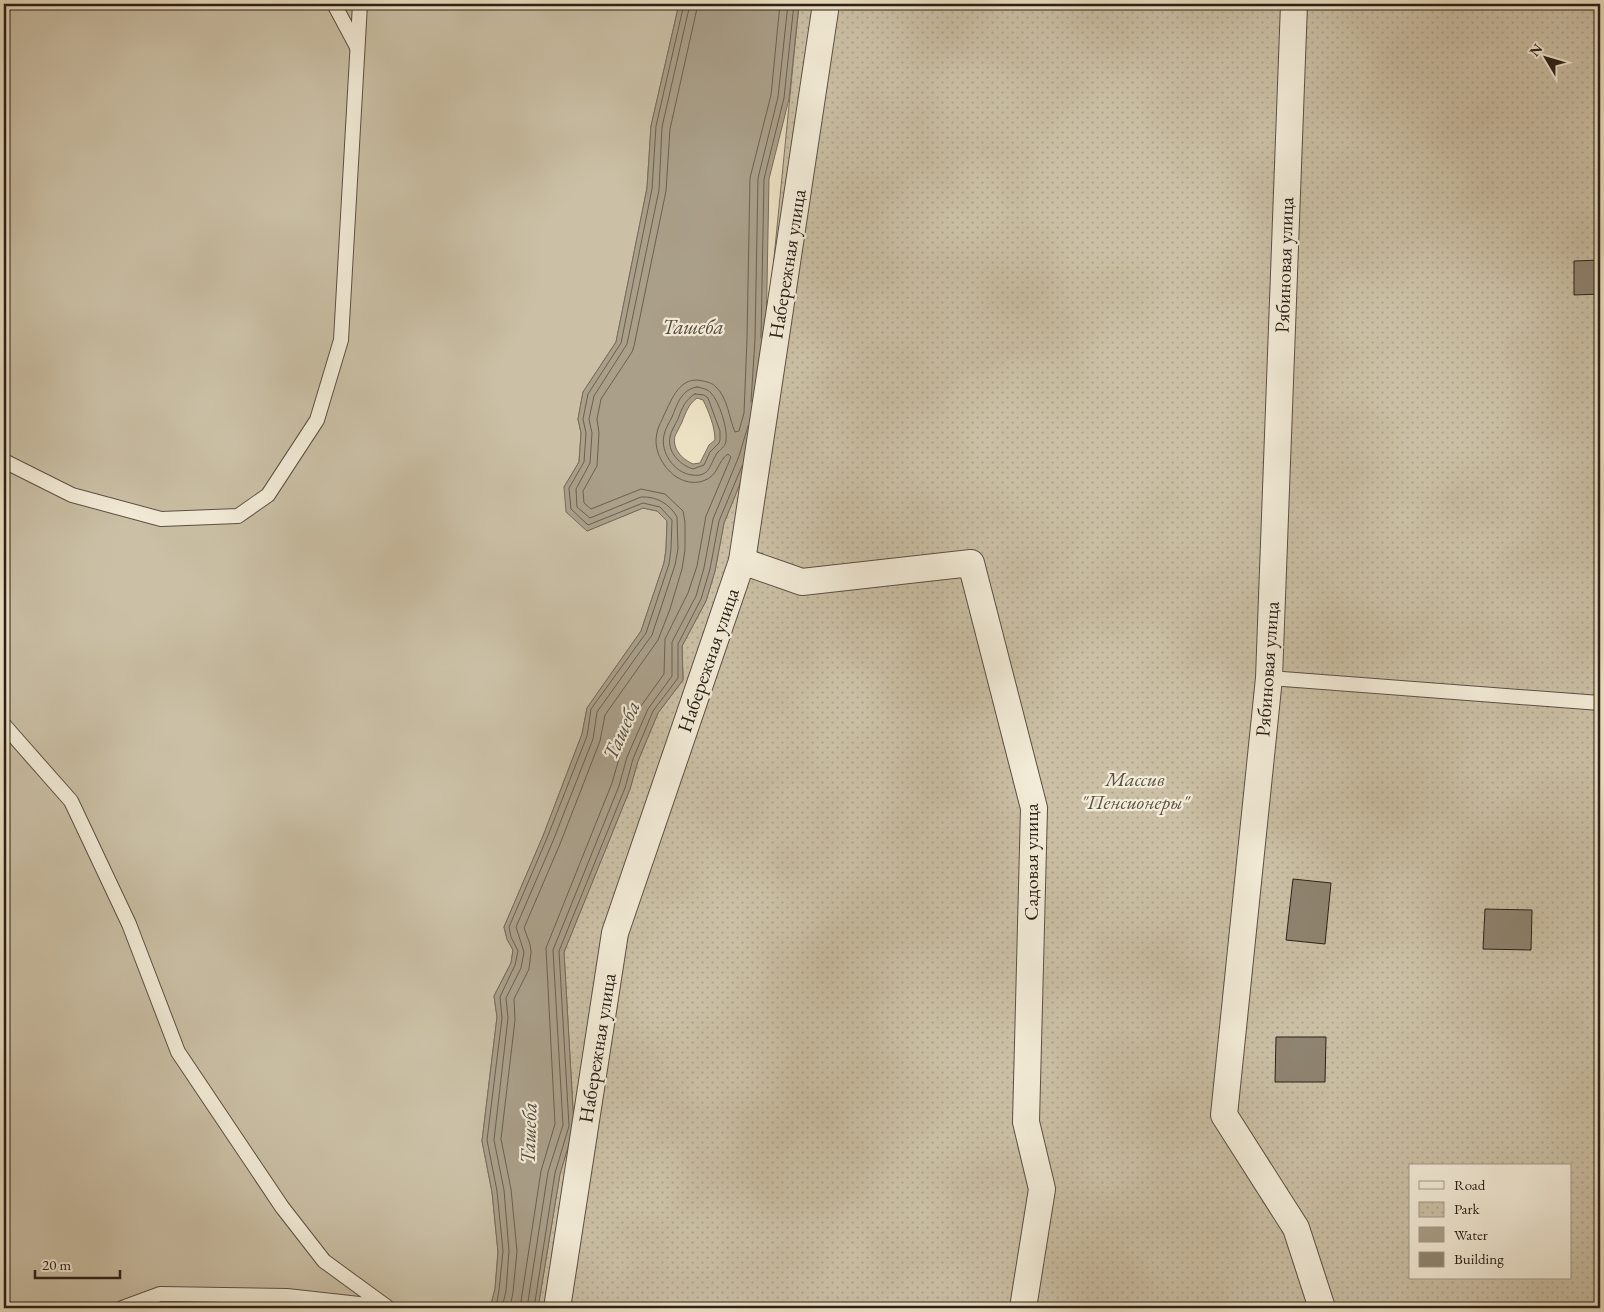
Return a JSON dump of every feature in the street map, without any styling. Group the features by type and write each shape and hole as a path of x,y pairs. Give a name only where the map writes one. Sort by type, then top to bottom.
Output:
{"street":[{"name":"Набережная улица","path":"557,1308 615,933 742,561 826,4"},
{"name":"Рябиновая улица","path":"1294,4 1269,678 1224,1115 1296,1228 1322,1308"},
{"name":"Садовая улица","path":"742,561 802,582 971,563 1034,808 1026,1122 1042,1190 1022,1308"}],"lane":[{"path":"334,4 358,48"},
{"path":"4,461 72,495 161,519 238,516 268,495 317,420 341,340 360,4"},
{"path":"1269,678 1600,703"},
{"path":"4,725 71,801 129,924 178,1052 282,1207 324,1261 387,1307 287,1296 160,1294 122,1308"}],"green space":[{"path":"4,4 679,4 651,126 647,188 616,342 583,392 578,419 581,433 579,462 564,487 587,531 643,508 657,511 667,521 664,563 641,631 587,708 582,734 543,836 504,927 507,939 513,950 511,963 494,996 497,1017 482,1141 492,1192 498,1252 495,1289 490,1308 4,1308"},
{"name":"Массив \"Пенсионеры\"","path":"799,4 1600,4 1600,1308 538,1308 560,1174 574,1127 564,952 630,789 638,761 658,713 683,680 682,646 706,601 715,571 724,523 750,459 766,339"}],"water":[{"name":"Ташеба","path":"679,4 799,4 789,99 769,179 766,339 750,459 724,523 715,571 706,601 682,646 683,680 658,713 638,761 630,789 564,952 574,1127 560,1174 538,1308 490,1308 495,1289 498,1252 492,1192 482,1141 497,1017 494,996 511,963 513,950 507,939 504,927 543,836 582,734 587,708 641,631 664,563 666,549 667,521 657,511 643,508 587,531 566,512 564,487 579,462 581,433 578,419 583,392 616,342 647,188 651,126","holes":["697,398 703,400 711,420 715,440 709,445 700,463 693,464 679,453 674,441 691,403"]}],"building":[{"path":"1600,260 1600,294 1574,295 1574,261"},
{"path":"1293,879 1331,883 1325,944 1286,940"},
{"path":"1485,909 1532,910 1531,950 1483,949"},
{"path":"1276,1037 1326,1037 1325,1082 1275,1082"}]}
